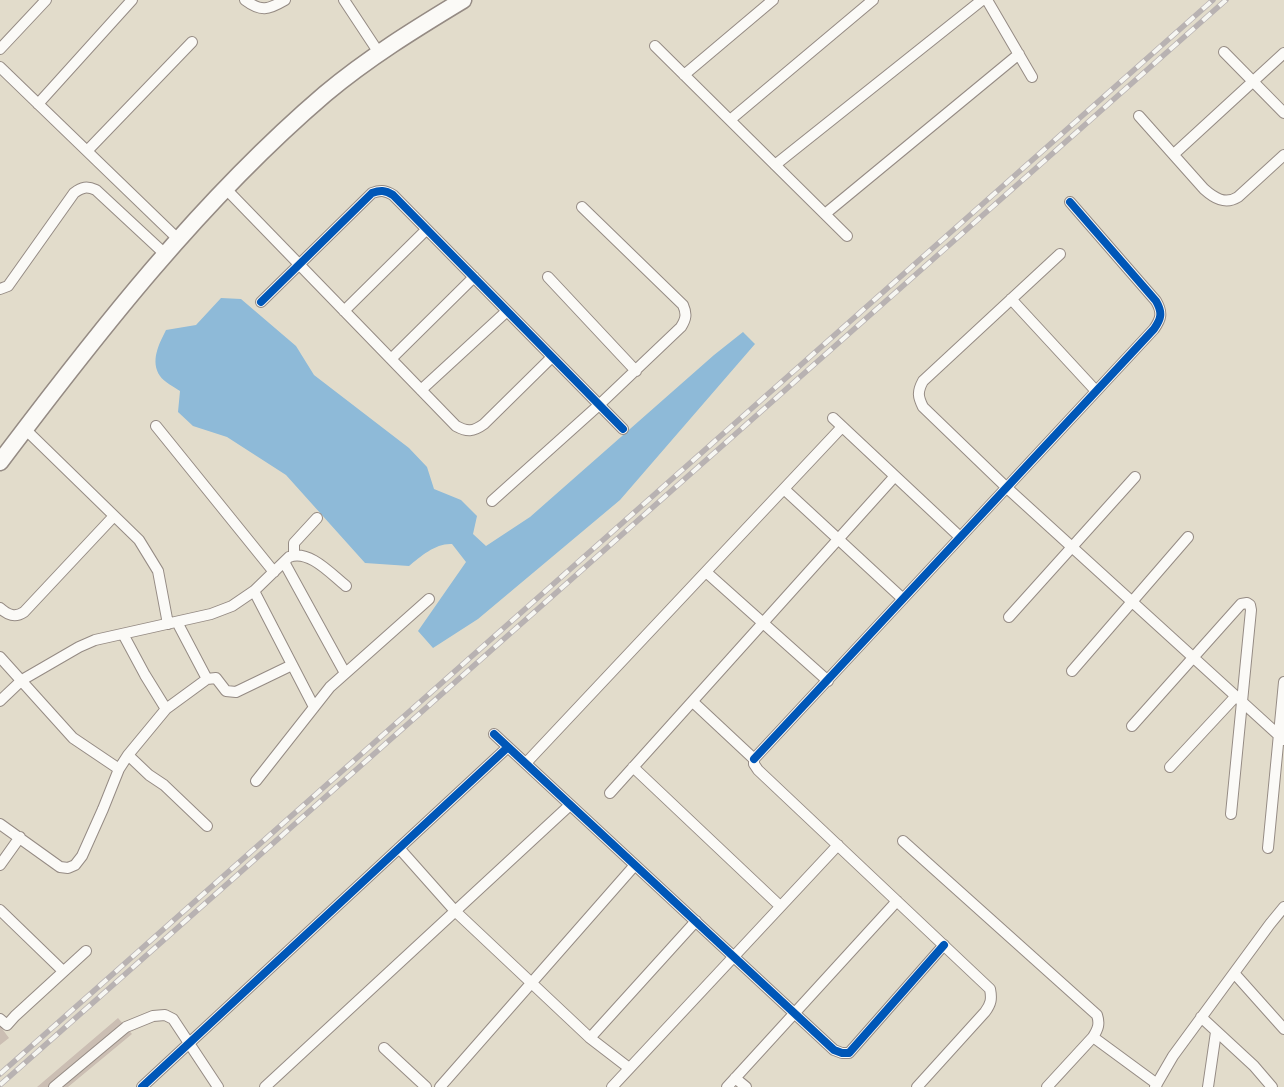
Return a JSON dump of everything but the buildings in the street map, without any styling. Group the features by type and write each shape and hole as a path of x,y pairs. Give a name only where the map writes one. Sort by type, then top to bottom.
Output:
{"main road":[{"path":"0,462 131,295 179,240 258,156 326,94 379,53 462,0"}],"street":[{"path":"0,49 46,0"},
{"path":"38,104 132,0"},
{"path":"245,0 263,9 270,8 285,0"},
{"path":"344,0 379,53"},
{"path":"684,75 773,0"},
{"path":"730,120 873,0"},
{"path":"775,165 982,0"},
{"path":"987,0 1032,77"},
{"path":"87,151 192,42"},
{"path":"654,46 847,236"},
{"path":"1224,52 1284,112"},
{"path":"1174,154 1284,53"},
{"path":"825,214 1019,54"},
{"path":"0,67 179,240"},
{"path":"1139,116 1204,189 1212,197 1222,201 1231,201 1238,197 1284,155"},
{"path":"0,289 8,286 74,193 82,187 96,190 166,255"},
{"path":"226,189 456,426 466,431 476,430 552,357"},
{"path":"261,302 372,193 379,190 386,191 393,195 623,429"},
{"path":"754,759 1154,329 1160,320 1161,310 1156,301 1070,202"},
{"path":"492,501 636,371 686,320 686,312 683,305 582,207"},
{"path":"344,311 426,230"},
{"path":"1060,254 923,381 918,389 918,397 923,407 1006,487 1193,658 1283,736"},
{"path":"391,359 474,277"},
{"path":"548,277 636,371"},
{"path":"1011,299 1096,391"},
{"path":"421,390 507,311"},
{"path":"833,418 960,537"},
{"path":"156,426 274,572"},
{"path":"526,763 842,427"},
{"path":"25,429 138,540 158,571 173,623 208,679"},
{"path":"610,793 895,476"},
{"path":"1009,617 1134,477"},
{"path":"784,489 903,599"},
{"path":"0,608 10,615 18,616 24,612 114,516"},
{"path":"294,555 294,543 317,518"},
{"path":"1072,670 1188,537"},
{"path":"0,701 22,680 79,647 96,640 211,614 232,606 254,591 294,555 311,559 346,586"},
{"path":"284,562 345,673"},
{"path":"706,572 828,681"},
{"path":"254,591 314,707"},
{"path":"256,781 330,687 429,599"},
{"path":"1132,726 1242,604 1250,605 1251,610 1239,699 1231,814"},
{"path":"123,634 166,709"},
{"path":"0,658 74,738 119,769"},
{"path":"0,824 60,867 68,868 75,865 82,856 93,832 119,769 128,755 166,709 208,679 216,678 226,691 236,692 292,666"},
{"path":"1268,848 1283,736 1284,682"},
{"path":"1170,767 1239,699"},
{"path":"693,702 754,759 754,764 758,770 990,990 992,998 985,1012 920,1086"},
{"path":"494,734 834,1050 849,1053 944,945"},
{"path":"142,1087 508,746"},
{"path":"128,755 149,775 164,785 207,826"},
{"path":"633,767 780,906"},
{"path":"265,1087 570,804"},
{"path":"0,866 20,837"},
{"path":"903,841 1097,1014 1099,1021 1098,1029 1093,1037 1047,1087"},
{"path":"612,1087 838,845"},
{"path":"399,848 454,911 590,1038 629,1068"},
{"path":"440,1087 635,865"},
{"path":"727,1087 897,901"},
{"path":"1093,1037 1156,1085 1173,1056 1201,1017 1284,907"},
{"path":"0,910 63,971"},
{"path":"590,1038 696,922"},
{"path":"2,1025 86,951"},
{"path":"1234,973 1284,1029"},
{"path":"54,1087 126,1027 153,1016 165,1015 173,1019 218,1087"},
{"path":"1201,1017 1254,1066 1272,1087"},
{"path":"1208,1087 1216,1032"},
{"path":"384,1048 426,1087"},
{"path":"735,1078 746,1087"}],"water":[{"path":"221,298 241,299 296,346 314,375 409,448 427,467 434,489 461,500 477,516 473,534 486,546 530,517 714,355 743,332 755,344 620,500 478,619 433,648 418,631 466,562 452,544 435,548 409,566 365,563 286,475 227,437 193,426 178,412 180,391 164,380 157,370 158,347 166,330 196,325"}],"railway":[{"path":"0,1074 1213,0"},
{"path":"0,1085 1226,0"}],"cycle path":[{"path":"261,302 372,193 385,191 393,195 623,429"},
{"path":"754,759 1154,329 1160,319 1160,312 1156,301 1070,202"},
{"path":"494,734 834,1050 849,1053 944,945"},
{"path":"142,1087 508,747"}]}
